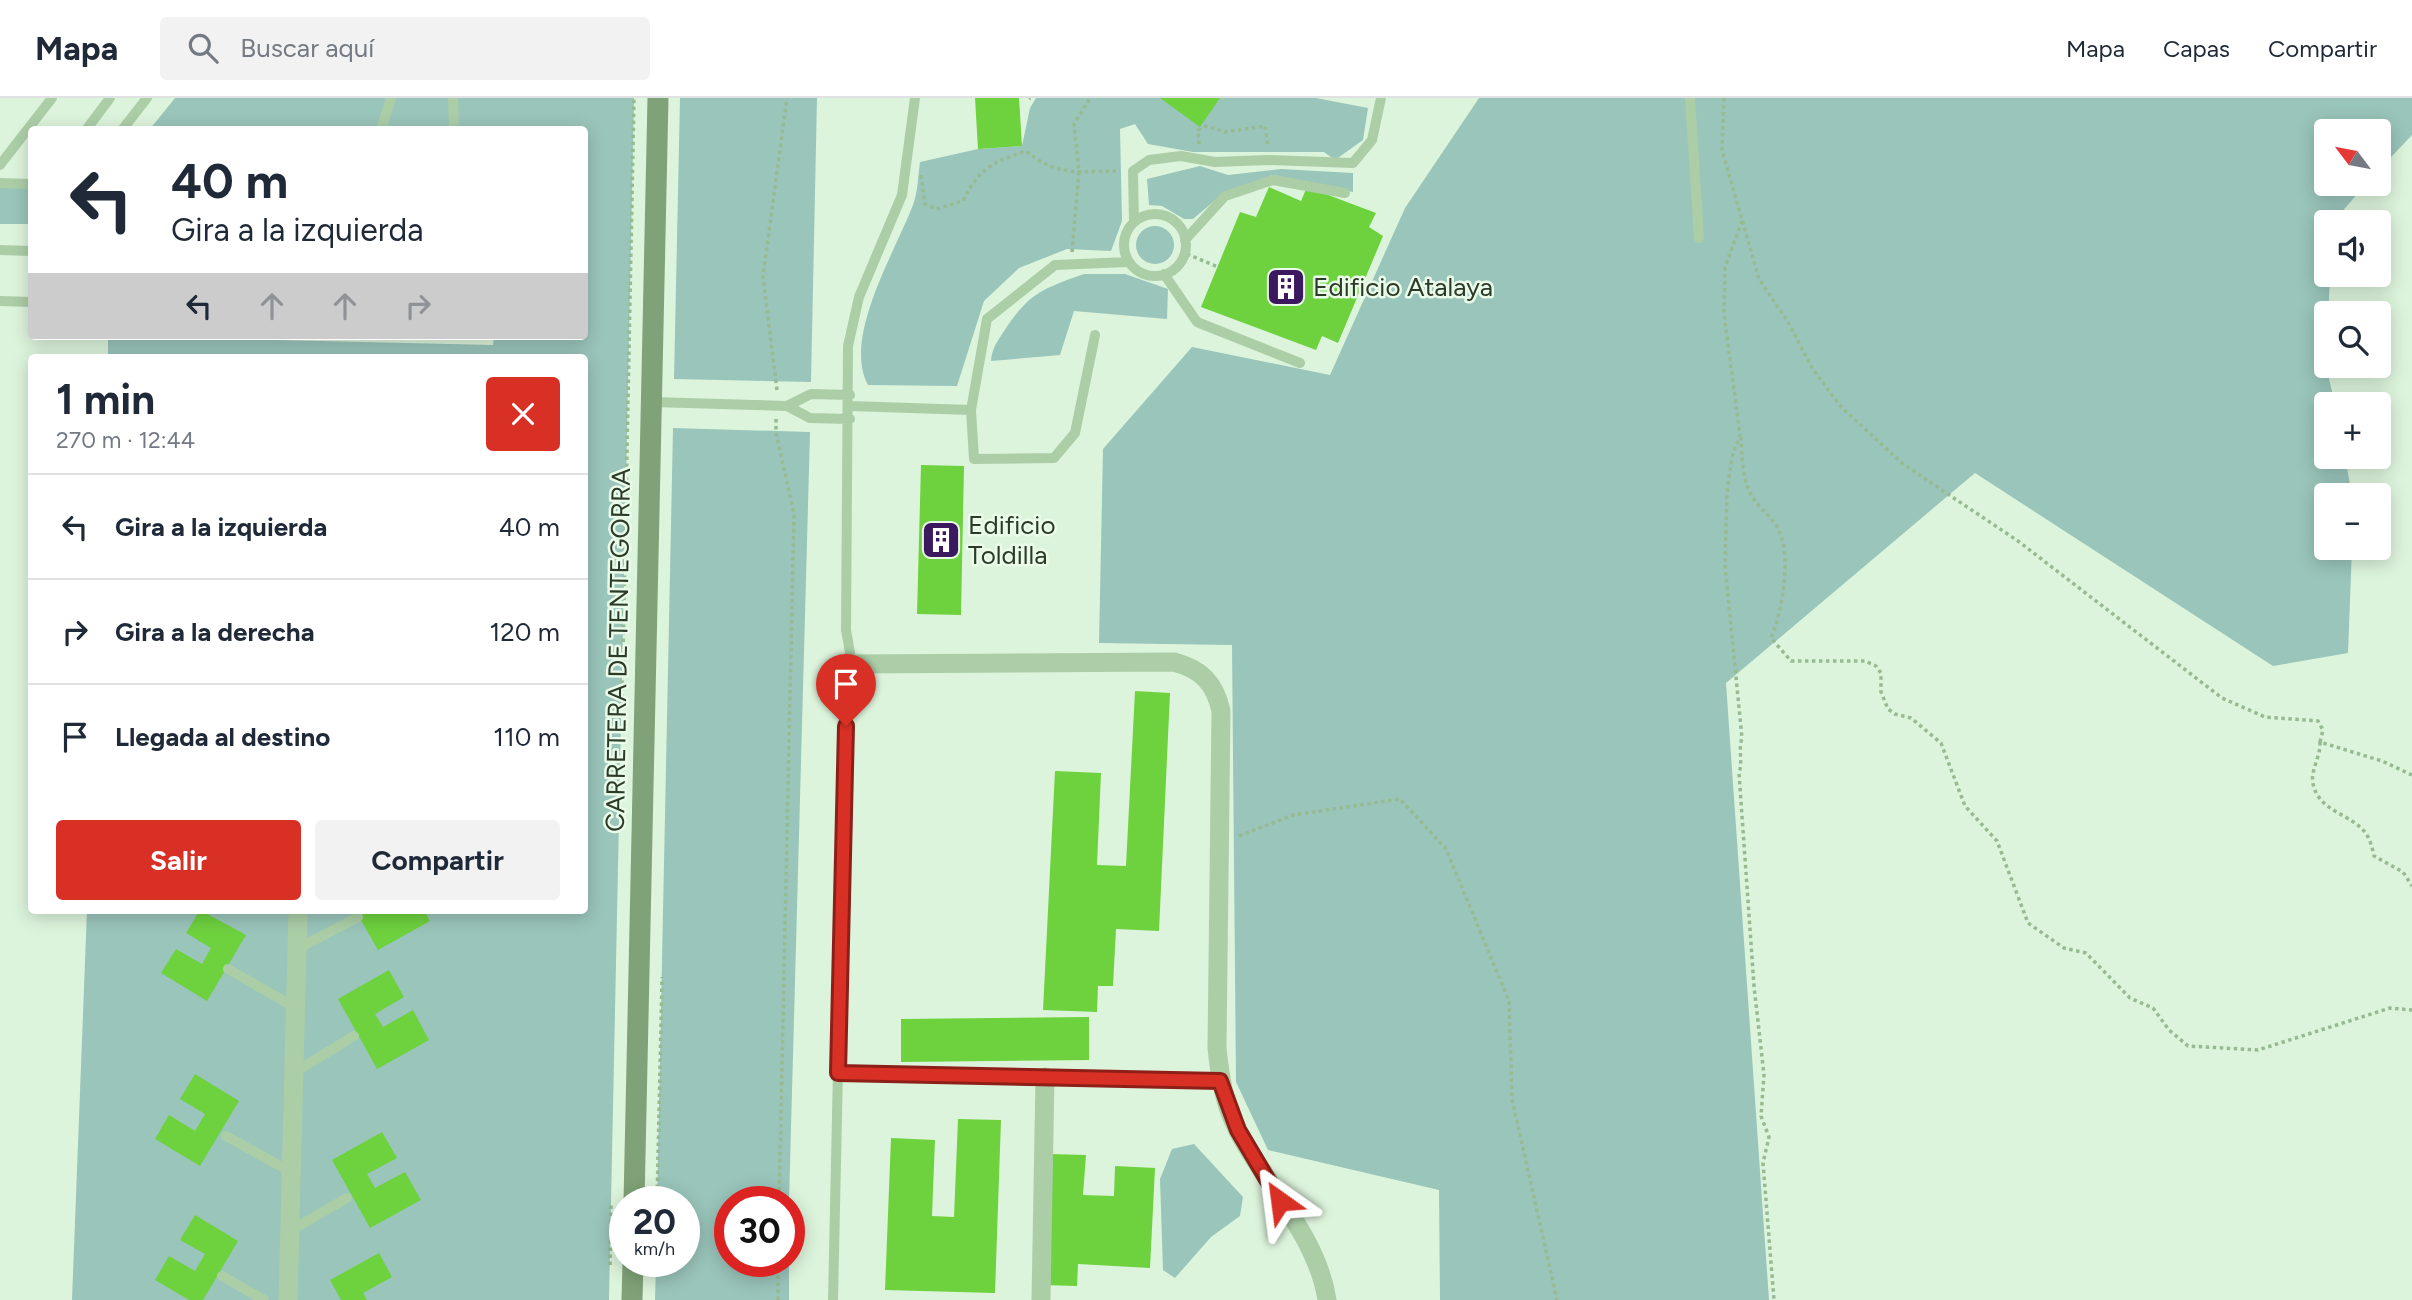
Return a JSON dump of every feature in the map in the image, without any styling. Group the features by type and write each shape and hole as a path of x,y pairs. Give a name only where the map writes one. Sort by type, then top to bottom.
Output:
{"main road":[{"name":"CARRETERA DE TENTEGORRA","path":"634,1186 658,98"},
{"path":"632,1300 633,1277"}],"street":[{"path":"852,664 1174,662 1190,666 1210,682 1221,711 1217,1048 1220,1081 1238,1130 1308,1247 1325,1286 1327,1300"},
{"path":"288,1300 298,914"},
{"path":"1041,1300 1045,1077"}],"lane":[{"path":"30,126 52,98"},
{"path":"89,126 110,98"},
{"path":"125,126 147,98"},
{"path":"383,126 391,98"},
{"path":"453,98 453,126"},
{"path":"833,1300 846,702 852,664 846,630 850,419 848,346 859,297 902,195 915,98"},
{"path":"1133,222 1133,172 1149,160 1181,156 1215,162 1268,160 1353,163 1372,140 1381,98"},
{"path":"1690,98 1699,238"},
{"path":"0,165 28,129"},
{"path":"1185,240 1225,196 1273,180 1345,193"},
{"path":"0,183 28,184"},
{"path":"1095,335 1075,433 1054,458 974,459 971,410 987,319 1055,265 1128,262 1146,274 1164,274 1175,268 1184,253 1185,240 1173,220 1153,213 1133,222 1127,231 1124,246 1128,262"},
{"path":"0,250 28,251"},
{"path":"1164,274 1197,322 1300,363"},
{"path":"0,301 28,302"},
{"path":"787,406 811,394 850,395"},
{"path":"651,402 787,406 810,418 850,419"},
{"path":"850,406 971,410"},
{"path":"298,949 358,917"},
{"path":"228,969 296,1008"},
{"path":"294,1072 354,1036"},
{"path":"838,1073 1220,1081"},
{"path":"226,1136 291,1172"},
{"path":"289,1232 347,1198"},
{"path":"222,1276 264,1300"}],"path":[{"path":"622,712 635,98"},
{"path":"777,381 763,276 787,98"},
{"path":"1071,264 1079,171 1074,124 1090,98"},
{"path":"1724,98 1722,150 1759,279 1788,322 1812,368 1841,407 1903,464 2018,541 2222,698 2266,717 2284,720 2302,717 2318,721 2323,730 2321,755 2311,780 2315,793 2331,810 2362,828 2374,856 2403,872 2412,886"},
{"path":"1198,130 1206,126 1225,132 1265,126 1268,160"},
{"path":"909,155 922,178 925,204 936,209 963,201 974,180 995,161 1026,151 1045,166 1079,171 1133,172"},
{"path":"1742,221 1725,267 1724,314 1743,465 1751,495 1779,528 1784,543 1783,586 1771,638 1791,661 1866,661 1876,666 1881,673 1881,692 1888,709 1910,718 1941,743 1965,806 1997,841 2028,923 2064,948 2086,953 2130,998 2153,1008 2178,1039 2198,1048 2258,1050 2390,1008 2412,1010"},
{"path":"1184,253 1217,267"},
{"path":"776,433 794,514 793,664 779,1186"},
{"path":"1741,435 1732,457 1729,481 1725,565 1742,738 1739,750 1742,763 1739,773 1754,986 1764,1075 1760,1116 1769,1137 1763,1163 1774,1300"},
{"path":"2320,742 2382,761 2412,775"},
{"path":"1218,845 1293,815 1400,799 1446,849 1509,1001 1512,1099 1557,1300"},
{"path":"778,1277 778,1300"}],"shaded area":[{"path":"175,98 634,98 611,1186 609,1186 609,1300 72,1300 87,914 588,914 588,354 108,354 108,340 279,340 493,345 494,340 588,340 588,126 152,126"},
{"path":"680,98 817,98 811,382 674,379"},
{"path":"1036,98 1316,98 1368,108 1363,140 1335,160 1324,152 1193,152 1148,144 1135,124 1120,129 1122,221 1111,251 1067,249 1019,268 984,301 957,386 868,385 862,366 866,319 884,269 913,205 920,162 978,149 1022,146 1030,108"},
{"path":"1479,98 2412,98 2412,135 2391,157 2391,119 2314,119 2314,196 2356,196 2343,210 2314,210 2314,287 2329,287 2329,301 2314,301 2314,378 2329,378 2332,392 2314,392 2314,469 2347,469 2350,483 2314,483 2314,560 2352,560 2348,653 2273,666 1975,473 1726,683 1769,1300 1440,1300 1439,1190 1268,1150 1236,1082 1232,645 1099,643 1103,449 1192,347 1330,375 1405,208"},
{"path":"1200,166 1228,175 1281,169 1353,173 1353,192 1273,175 1225,192 1193,219 1184,219 1162,206 1149,205 1147,179"},
{"path":"0,183 28,184 28,224 0,224"},
{"path":"1155,226 1168,232 1174,245 1168,258 1155,264 1142,258 1136,245 1142,232"},
{"path":"1084,274 1125,274 1168,289 1167,319 1074,311 1060,355 991,361 999,338 1029,300 1057,284"},
{"path":"673,428 810,432 789,1186 714,1186 714,1277 789,1277 789,1300 655,1300 656,1277 700,1277 700,1186 657,1186"},
{"path":"1194,1144 1243,1197 1240,1216 1211,1237 1175,1278 1163,1270 1160,1179 1172,1149"}],"building":[{"path":"975,98 1019,98 1022,146 978,149"},
{"path":"1160,98 1220,98 1200,127"},
{"name":"Edificio Atalaya","path":"1269,187 1301,201 1307,187 1376,213 1369,227 1383,236 1338,343 1322,336 1316,350 1201,307 1240,212 1256,217"},
{"name":"Edificio Toldilla","path":"921,465 964,466 961,615 917,614"},
{"path":"1135,691 1170,693 1159,931 1116,929 1113,986 1098,986 1097,1012 1043,1010 1055,771 1101,773 1097,865 1126,866"},
{"path":"198,914 207,914 246,935 207,1001 161,973 176,949 202,964 211,948 186,933"},
{"path":"357,914 426,914 430,921 378,950"},
{"path":"389,970 404,997 375,1014 383,1027 413,1010 429,1040 377,1069 338,999"},
{"path":"1089,1017 1089,1060 901,1062 901,1019"},
{"path":"195,1074 239,1101 200,1166 155,1139 169,1115 195,1131 205,1114 180,1099"},
{"path":"958,1119 1001,1120 995,1293 885,1290 891,1138 935,1140 932,1216 954,1217"},
{"path":"382,1132 397,1158 367,1174 375,1188 405,1172 421,1200 370,1228 332,1160"},
{"path":"1049,1154 1086,1155 1083,1195 1114,1196 1115,1166 1155,1168 1150,1268 1078,1264 1077,1286 1043,1285"},
{"path":"195,1215 238,1241 203,1300 189,1300 155,1280 169,1256 195,1271 205,1254 180,1240"},
{"path":"379,1253 392,1277 363,1293 367,1300 341,1300 330,1280"}],"place":[{"name":"Edificio Atalaya","path":"1286,287"},
{"name":"Edificio Toldilla","path":"941,540"}],"route":[{"path":"846,726 838,1073 1220,1081 1238,1130 1280,1201"}]}
